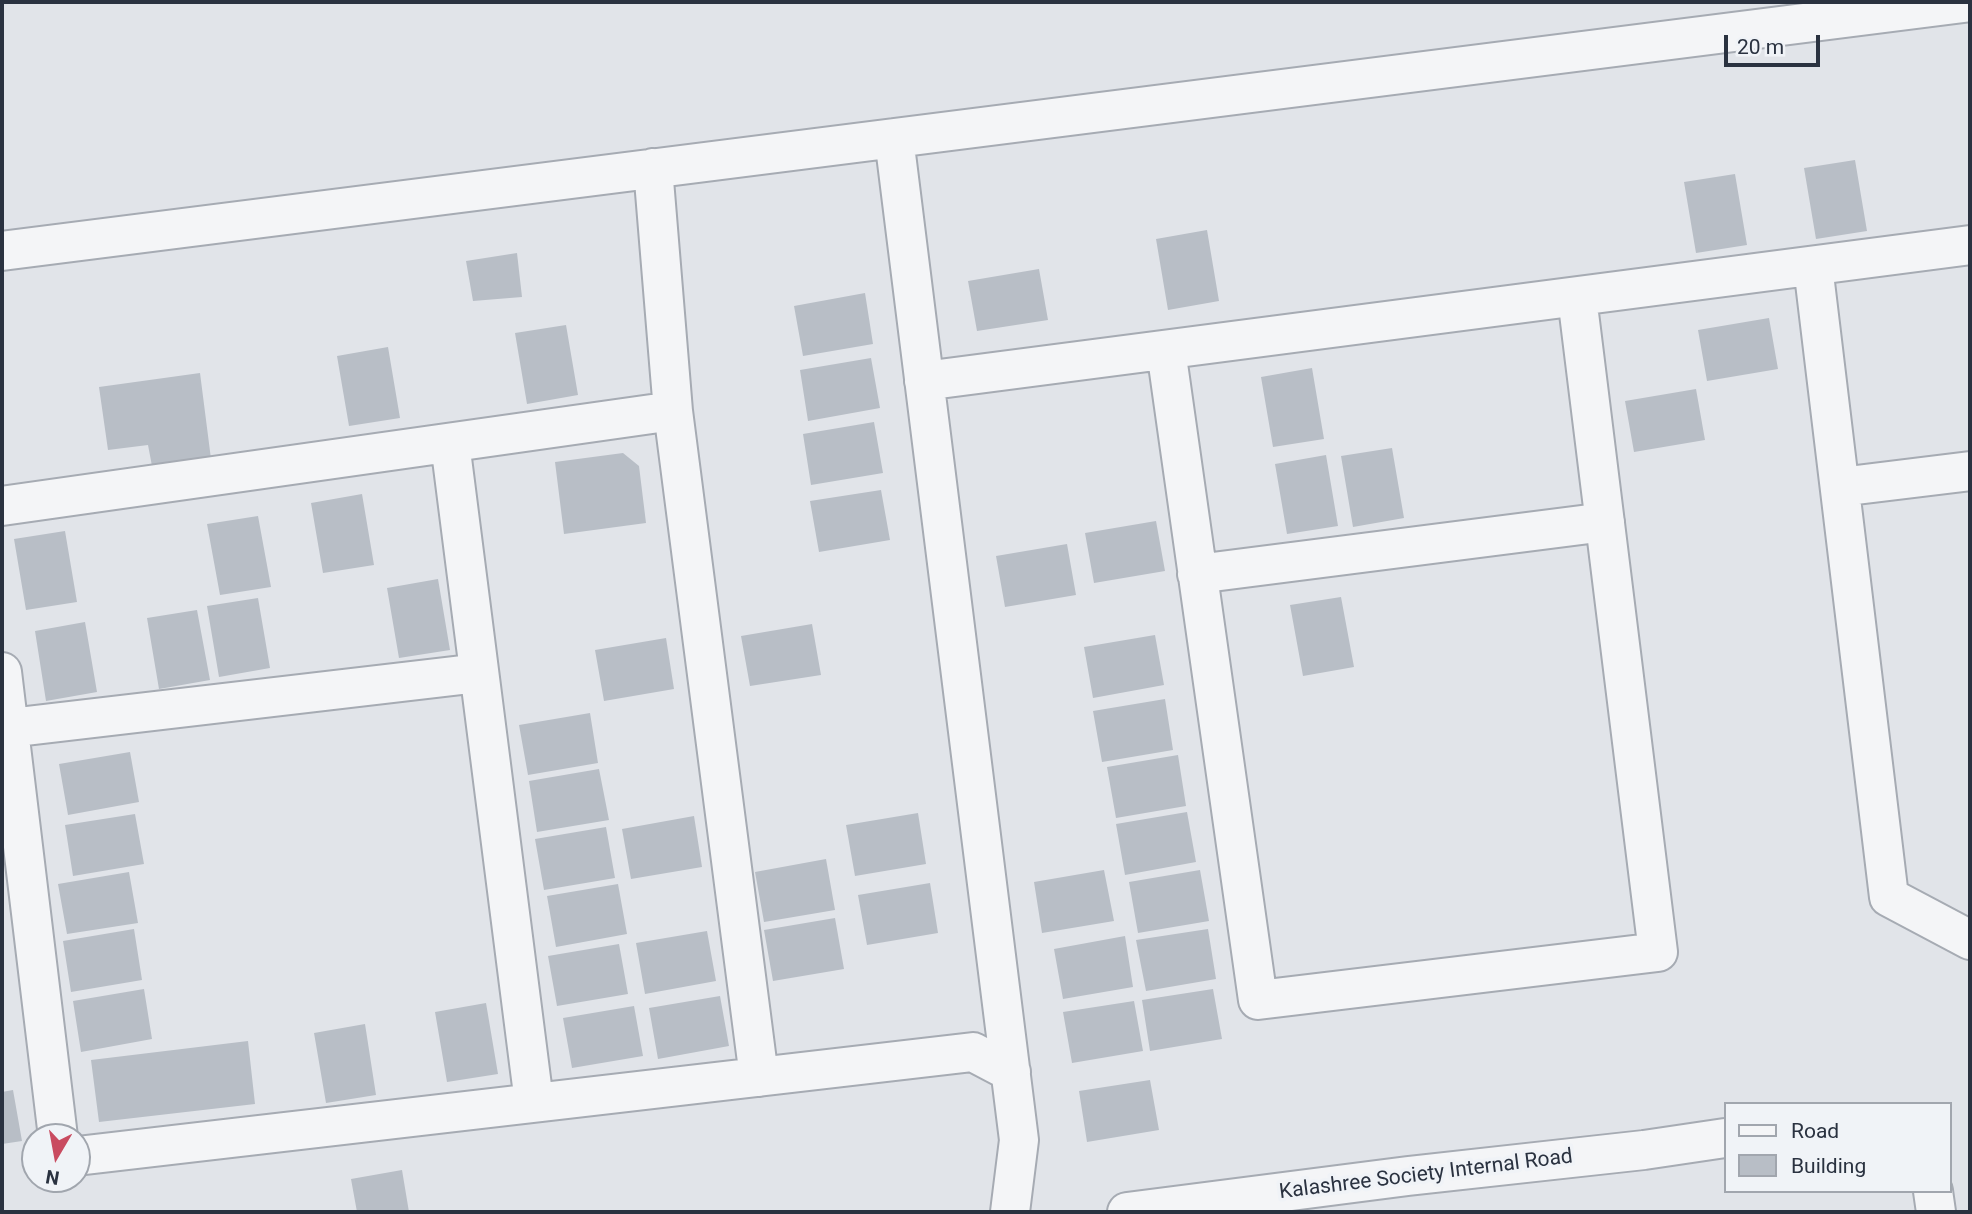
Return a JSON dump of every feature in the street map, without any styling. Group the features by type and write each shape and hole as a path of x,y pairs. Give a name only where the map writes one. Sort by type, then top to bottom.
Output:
{"street":[{"path":"2,251 1970,2"},
{"path":"894,138 1019,1140 1010,1212"},
{"path":"653,168 673,411 759,1077"},
{"path":"924,381 1970,246"},
{"path":"1813,266 1889,897 1970,940"},
{"path":"1166,350 1258,1000 1658,953 1577,297"},
{"path":"2,506 673,411"},
{"path":"450,443 534,1102"},
{"path":"1840,487 1970,471"},
{"path":"1197,574 1605,522"},
{"path":"2,672 56,1123"},
{"path":"9,728 479,673"},
{"path":"91,1154 973,1052 1011,1072"},
{"name":"Kalashree Society Internal Road","path":"1127,1212 1724,1138"},
{"path":"1933,1193 1936,1212"}],"building":[{"path":"1855,160 1867,231 1816,239 1804,168"},
{"path":"1735,174 1747,245 1696,253 1684,182"},
{"path":"1207,230 1219,301 1168,310 1156,239"},
{"path":"517,253 522,297 473,301 466,261"},
{"path":"1039,269 1048,320 977,331 968,281"},
{"path":"865,293 873,344 803,356 794,306"},
{"path":"1769,318 1778,369 1707,381 1698,330"},
{"path":"566,325 578,395 527,404 515,333"},
{"path":"388,347 400,418 349,426 337,356"},
{"path":"871,358 880,408 808,421 800,370"},
{"path":"1312,368 1324,439 1273,447 1261,377"},
{"path":"200,373 211,459 152,466 148,445 108,450 99,387"},
{"path":"1696,389 1705,440 1634,452 1625,401"},
{"path":"874,422 883,473 811,485 803,434"},
{"path":"1392,448 1404,518 1353,527 1341,456"},
{"path":"623,453 639,466 646,523 564,534 555,462"},
{"path":"1326,455 1338,526 1287,534 1275,464"},
{"path":"881,490 890,540 819,552 810,501"},
{"path":"362,494 374,565 323,573 311,503"},
{"path":"258,516 271,587 220,595 207,524"},
{"path":"1156,521 1165,571 1094,583 1085,533"},
{"path":"65,531 77,602 26,610 14,539"},
{"path":"1067,544 1076,595 1005,607 996,556"},
{"path":"438,579 450,650 399,658 387,588"},
{"path":"1341,597 1354,667 1303,676 1290,605"},
{"path":"258,598 270,668 219,677 207,606"},
{"path":"197,610 210,680 159,689 147,618"},
{"path":"85,622 97,692 46,701 35,631"},
{"path":"812,624 821,675 750,686 741,636"},
{"path":"1155,635 1164,685 1093,698 1084,647"},
{"path":"666,638 674,689 604,701 595,650"},
{"path":"1165,699 1173,750 1102,762 1093,711"},
{"path":"590,713 598,763 528,775 519,725"},
{"path":"130,752 139,802 68,815 59,764"},
{"path":"1178,755 1186,806 1116,818 1107,767"},
{"path":"599,769 609,820 537,832 529,781"},
{"path":"1187,812 1196,862 1125,875 1116,824"},
{"path":"918,813 926,864 855,876 846,825"},
{"path":"135,814 144,864 73,876 65,825"},
{"path":"694,816 702,867 631,879 622,829"},
{"path":"606,827 615,878 544,890 535,839"},
{"path":"826,859 835,910 764,922 755,872"},
{"path":"1104,870 1114,921 1042,933 1034,882"},
{"path":"1200,870 1209,921 1138,933 1129,882"},
{"path":"129,872 138,923 67,934 58,884"},
{"path":"930,883 938,933 867,945 858,895"},
{"path":"618,884 627,934 556,947 547,896"},
{"path":"835,918 844,969 773,981 764,930"},
{"path":"134,929 142,980 71,992 63,941"},
{"path":"1208,929 1216,979 1146,991 1136,940"},
{"path":"707,931 716,981 645,994 636,943"},
{"path":"1125,936 1133,987 1063,999 1054,949"},
{"path":"619,944 628,994 557,1006 548,956"},
{"path":"144,989 152,1039 81,1052 73,1001"},
{"path":"1213,989 1222,1039 1150,1051 1142,1000"},
{"path":"720,996 729,1046 658,1059 649,1008"},
{"path":"1134,1001 1143,1051 1072,1063 1063,1012"},
{"path":"486,1003 498,1074 447,1082 435,1012"},
{"path":"634,1006 643,1056 572,1068 563,1018"},
{"path":"365,1024 376,1095 326,1103 314,1033"},
{"path":"248,1041 255,1104 99,1122 91,1060"},
{"path":"1150,1080 1159,1130 1087,1142 1079,1091"},
{"path":"13,1090 21,1141 2,1144 2,1092"},
{"path":"402,1170 409,1212 357,1212 351,1179"}]}
